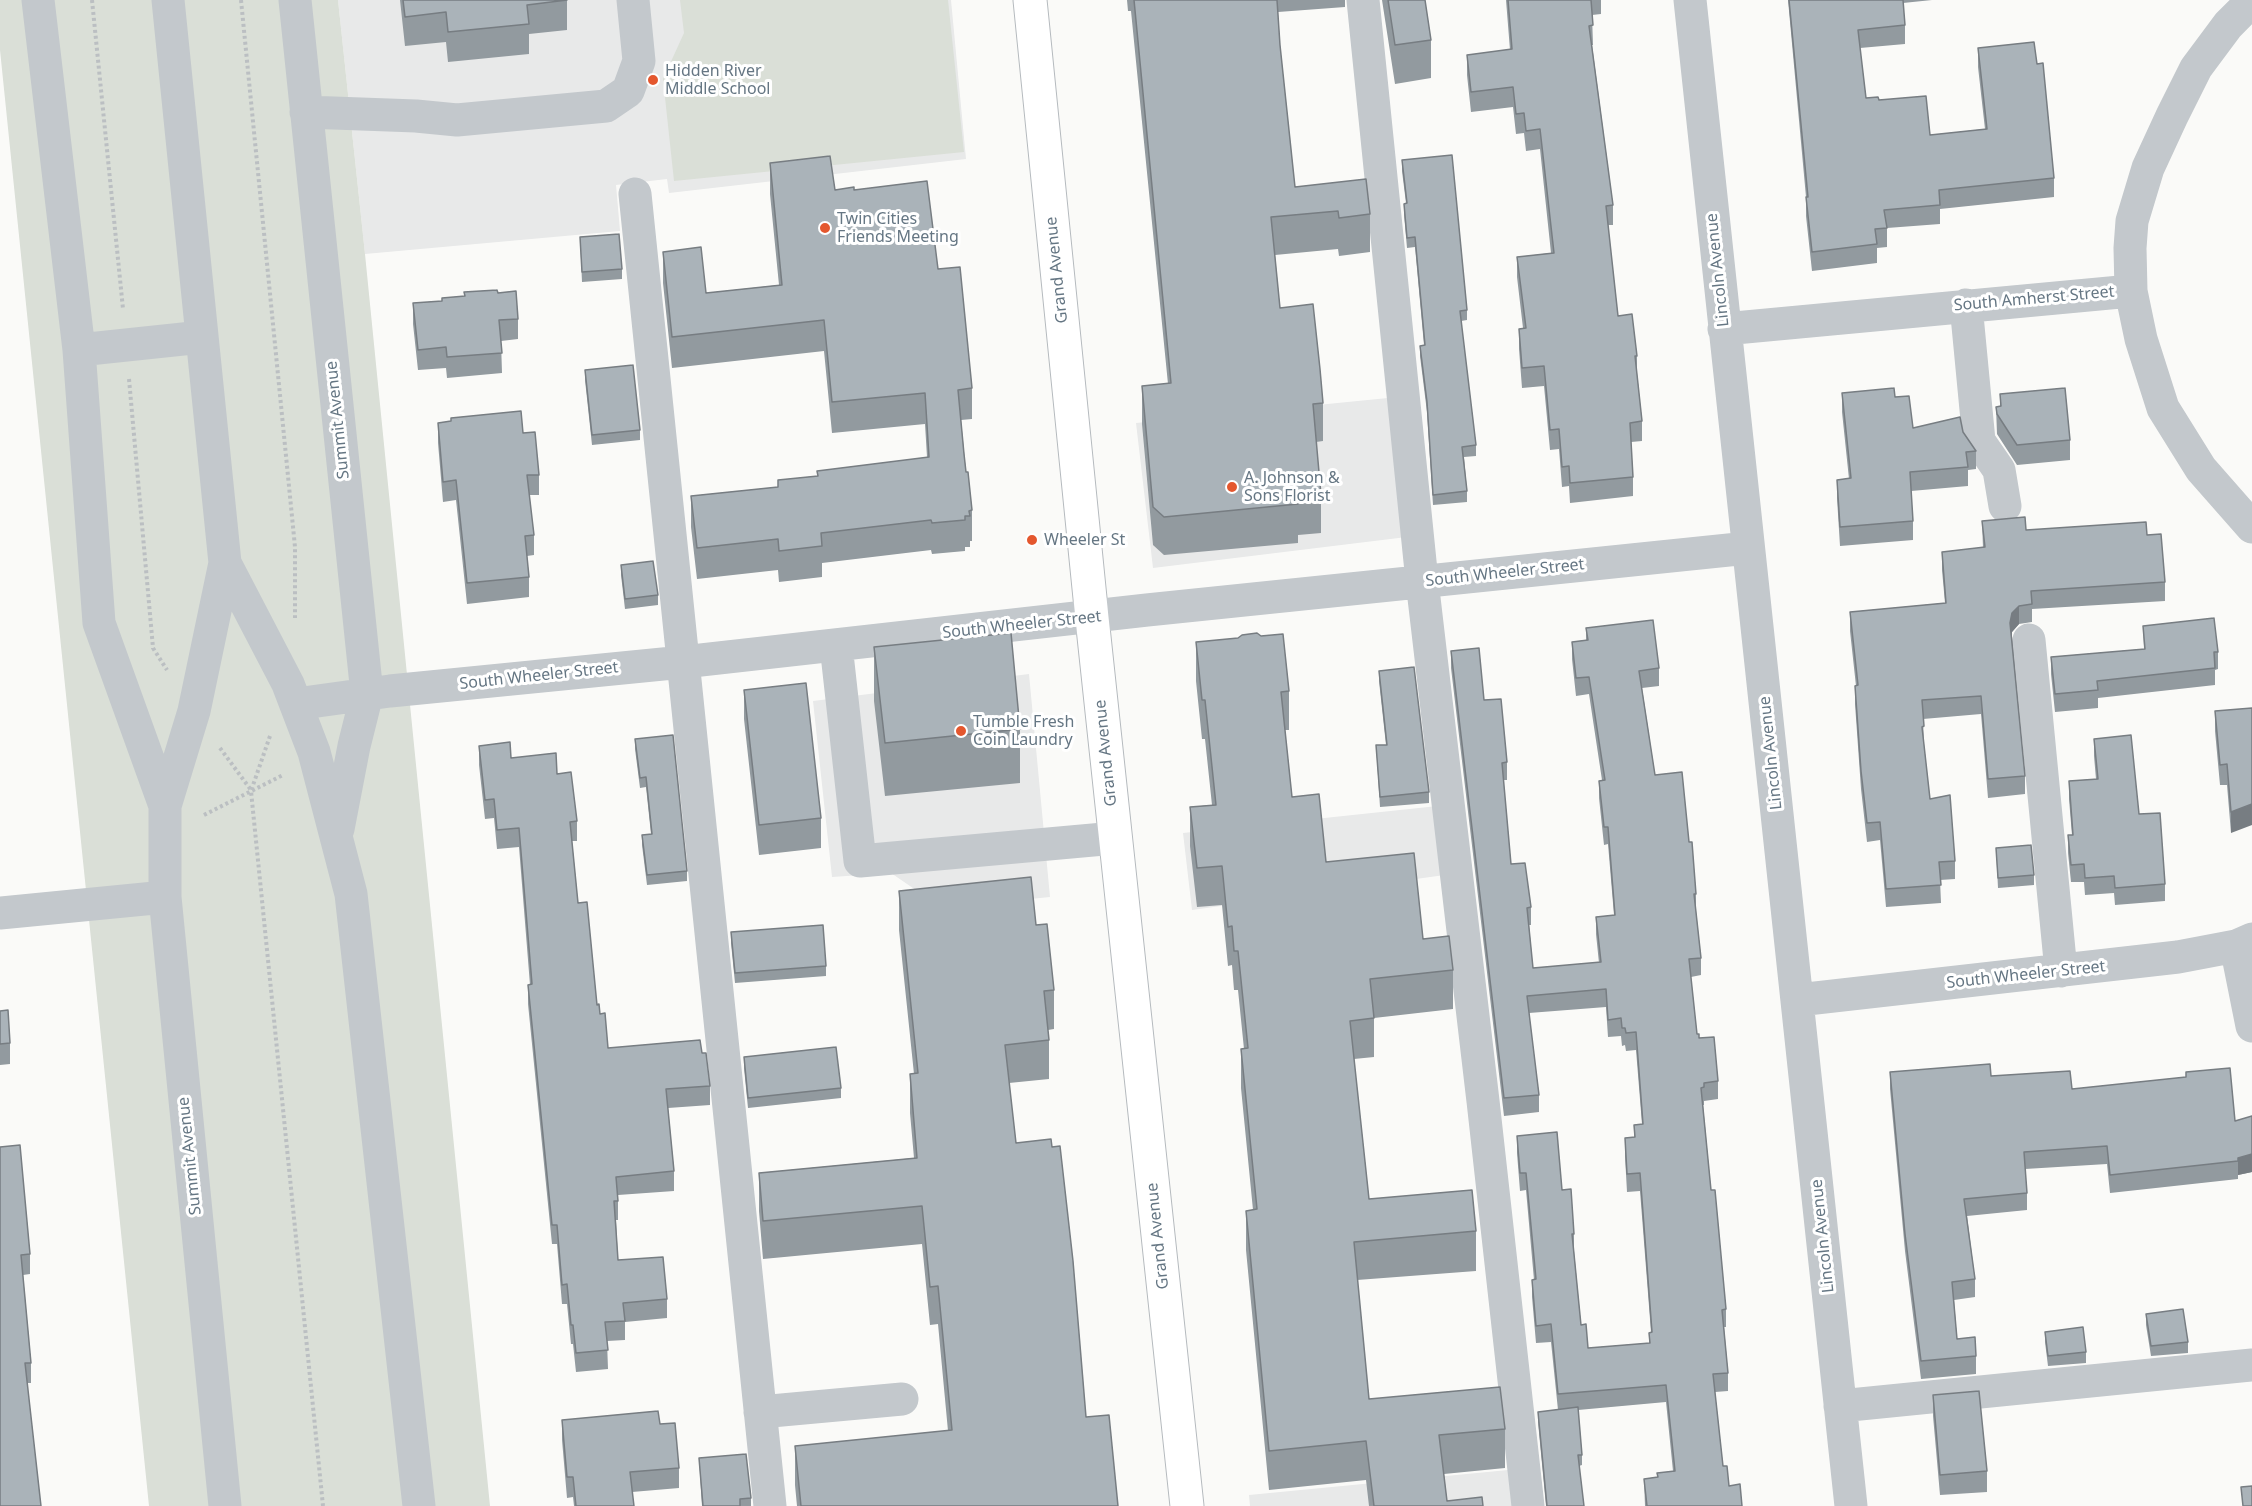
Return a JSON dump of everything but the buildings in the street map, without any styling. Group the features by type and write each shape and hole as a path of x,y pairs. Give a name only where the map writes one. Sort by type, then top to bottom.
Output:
{"main road":[{"name":"Grand Avenue","path":"1030,0 1092,618 1187,1506"}],"street":[{"name":"Summit Avenue","path":"38,0 79,350 99,623 165,806"},
{"name":"Summit Avenue","path":"168,0 225,563 194,711 165,806 165,897 225,1506"},
{"name":"Summit Avenue","path":"295,0 367,694 354,746 337,837"},
{"path":"306,112 416,116 457,120 606,106 628,91 639,61 633,0"},
{"path":"1363,0 1422,581 1486,1122 1528,1506"},
{"name":"Lincoln Avenue","path":"1690,0 1851,1506"},
{"name":"South Amherst Street","path":"1724,329 2131,291 2130,248 2133,221 2148,168 2196,68 2228,25 2252,1"},
{"path":"635,194 770,1506"},
{"path":"2131,291 2141,339 2163,408 2201,469 2252,527"},
{"path":"1966,306 1979,441 1999,470 2005,506"},
{"path":"79,350 202,338"},
{"name":"South Wheeler Street","path":"292,694 367,694 1748,548"},
{"name":"Summit Avenue","path":"225,563 292,694 314,752 351,894 419,1506"},
{"path":"2029,640 2061,971"},
{"path":"836,645 860,861 1115,838"},
{"path":"0,913 165,897"},
{"path":"2244,943 2252,1026"},
{"name":"South Wheeler Street","path":"1798,1000 2178,957 2244,943"},
{"path":"1840,1406 2252,1365"},
{"path":"760,1412 902,1399"}],"path":[{"path":"241,0 295,547 295,624"},
{"path":"292,694 251,791 323,1506"},
{"path":"194,711 251,791"},
{"path":"204,815 284,775"}],"shaded area":[{"path":"0,0 338,0 490,1506 149,1506 0,50"},
{"name":"Hidden River Middle School","path":"338,0 951,0 966,159 669,193 667,179 616,185 620,231 365,254"},
{"path":"680,0 948,0 964,152 674,181 663,79 684,33"},
{"path":"1398,397 1415,536 1153,568 1136,423"},
{"path":"1029,674 1050,897 942,908 891,873 832,877 813,701"},
{"path":"1447,805 1452,874 1192,910 1183,833"},
{"path":"1508,1470 1512,1506 1250,1506 1249,1495"}],"place":[{"name":"Hidden River Middle School","path":"653,80"},
{"name":"Twin Cities Friends Meeting","path":"825,228"},
{"name":"A. Johnson & Sons Florist","path":"1232,487"},
{"name":"Wheeler St","path":"1032,540"},
{"name":"Tumble Fresh Coin Laundry","path":"961,731"}]}
